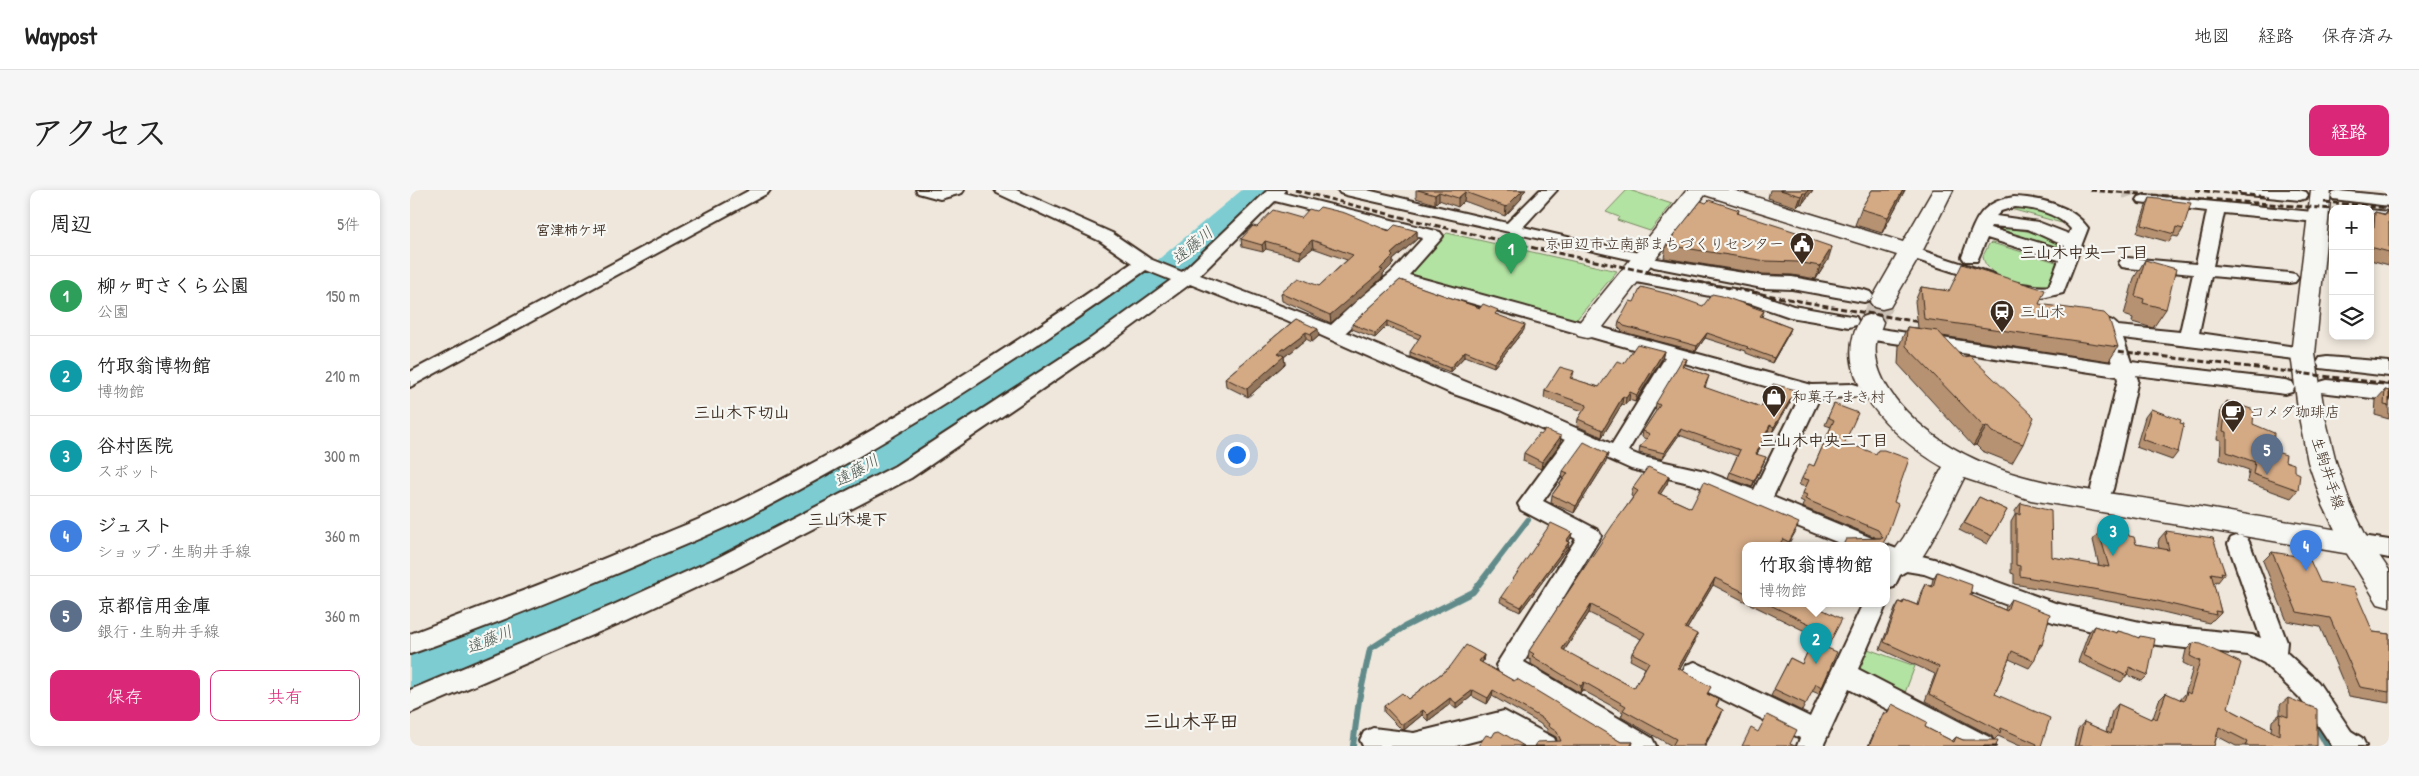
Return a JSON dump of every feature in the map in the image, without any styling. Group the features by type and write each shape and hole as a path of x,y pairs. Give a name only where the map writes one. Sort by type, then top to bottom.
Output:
{"street":[{"path":"410,380 762,190"},
{"path":"924,190 940,194 956,190"},
{"path":"1003,190 1106,237 1146,264 1182,277 1194,279 1251,302 1289,314 1455,387 1506,404 1638,464 1697,477 1859,542"},
{"path":"1346,190 1511,230 1646,266 1756,299 1790,312 1867,315 2124,369 2285,387"},
{"path":"1393,202 1406,190"},
{"path":"1511,230 1549,190"},
{"path":"1587,330 1646,266 1698,190"},
{"path":"1711,190 1911,252 2030,292 2047,293 2056,290 2080,228 2076,221 2054,208 2008,202 1994,208 1984,226 1972,257"},
{"path":"1943,190 1911,252 1867,315 1863,355 1873,387 1884,403 1917,437 1958,464 1986,476 2031,490 2389,549"},
{"path":"2247,190 2320,194 2389,201"},
{"path":"410,702 592,624 725,564 903,472 1097,343 1182,277 1274,193 1434,236 1397,277 1365,303 1333,334"},
{"name":"生駒井手線","path":"2320,194 2303,354 2312,417 2322,462 2337,505 2356,544 2389,595"},
{"path":"2145,200 2317,217"},
{"path":"2195,340 2189,335 2216,210 2224,208"},
{"path":"2374,215 2389,217"},
{"path":"1984,226 2072,251"},
{"path":"1911,252 1972,257 1986,276"},
{"path":"2128,263 2289,278"},
{"path":"410,644 567,585 741,510 862,446 1057,325 1146,264"},
{"path":"1646,266 1762,282 1792,283 1867,315"},
{"path":"1397,277 1812,392 1853,391"},
{"path":"2102,489 2128,380 2108,328 2303,354"},
{"path":"1616,454 1676,355"},
{"path":"2327,363 2389,369"},
{"path":"2327,387 2389,393"},
{"path":"1760,501 1812,392"},
{"path":"1578,438 1529,504 1590,536 1508,665 1643,746"},
{"path":"1891,565 1914,544 1958,464"},
{"path":"2239,544 2276,642 2273,656"},
{"path":"1891,565 1926,565 2053,612 2149,634 2252,645 2273,656 2309,690 2345,744"},
{"path":"1695,673 1813,739 1873,607"},
{"path":"1842,673 1982,746"},
{"path":"1373,740 1414,746 1504,722 1545,746"}],"green space":[{"path":"1627,190 1672,204 1650,231 1617,220 1619,217 1606,212"},
{"path":"2007,208 2048,214 2069,225"},
{"path":"1999,228 2015,229 2046,237 2055,241 2061,246 2063,251 1994,231"},
{"path":"1447,233 1617,271 1577,319 1568,321 1409,277 1406,271"},
{"path":"1992,243 2056,262 2059,266 2051,285 2033,286 2022,284 2011,281 1992,271 1985,264 1983,256 1989,244"},
{"path":"1865,648 1915,666 1903,698 1852,673"}],"building":[{"path":"1418,190 1522,191 1506,207 1465,192 1458,198 1439,192 1435,195"},
{"path":"1780,190 1808,190 1801,196"},
{"path":"1872,190 1903,190 1888,217 1861,209"},
{"path":"2150,198 2191,203 2183,229 2176,227 2174,234 2142,225"},
{"path":"1709,200 1739,210 1737,213 1796,232 1794,234 1832,247 1820,266 1797,262 1766,261 1666,245 1701,201 1706,203"},
{"path":"1320,207 1345,213 1389,231 1395,225 1417,231 1391,254 1393,256 1380,269 1383,270 1330,315 1281,293 1299,278 1319,286 1353,255 1312,240 1300,251 1265,241 1262,245 1241,239 1253,226 1257,227 1273,210 1301,218 1309,209 1316,211"},
{"path":"2375,212 2386,215 2386,212 2389,213 2389,252 2374,248"},
{"path":"2145,260 2176,269 2166,309 2143,303 2144,299 2135,296"},
{"path":"1962,264 2045,290 2039,304 2104,313 2109,318 2118,347 1924,319 1921,287 1949,291"},
{"path":"1400,280 1480,308 1483,304 1498,310 1495,314 1525,325 1494,363 1465,351 1450,368 1410,352 1421,335 1387,321 1375,333 1352,324"},
{"path":"1641,287 1669,294 1703,306 1712,294 1722,296 1764,311 1760,316 1791,328 1774,358 1707,333 1697,346 1624,326 1619,321 1630,301 1634,302"},
{"path":"1296,319 1318,329 1311,334 1306,332 1278,353 1284,356 1247,389 1225,378"},
{"path":"1907,327 1938,331 1962,357 1970,356 2034,417 2023,444 1992,432 1987,426 1984,427 1906,346"},
{"path":"1637,344 1664,351 1637,395 1630,392 1626,398 1623,396 1603,430 1578,419 1587,405 1545,390 1560,367 1574,371 1570,378 1599,387 1617,361 1624,363"},
{"path":"1683,358 1687,359 1682,366 1709,376 1704,387 1761,407 1773,384 1796,390 1774,427 1770,425 1756,454 1766,457 1754,481 1730,472 1740,450 1681,429 1664,453 1640,447 1650,434 1643,431 1660,405 1656,403"},
{"path":"2385,390 2389,391 2389,406 2384,405"},
{"path":"2227,401 2254,410 2253,424 2274,433 2273,451 2286,455 2285,461 2294,464 2294,471 2300,474 2298,490 2253,474 2255,462 2227,452 2227,432 2223,431"},
{"path":"1834,404 1858,413 1845,442 1876,454 1878,450 1884,450 1909,459 1894,502 1898,504 1884,542 1844,542 1846,539 1883,538 1878,530 1805,499 1807,495 1803,493 1809,480 1802,478 1809,464 1814,466 1834,420 1828,417"},
{"path":"2151,409 2181,420 2180,423 2184,424 2178,452 2142,439"},
{"path":"1545,430 1561,436 1542,462 1524,453 1539,434 1541,435"},
{"path":"1584,442 1608,454 1576,506 1552,495 1568,473 1563,471"},
{"path":"1648,467 1669,476 1658,493 1691,508 1704,482 1799,523 1789,542 1783,539 1781,542 1742,542 1742,591 1715,578 1685,628 1697,634 1678,668 1711,687 1707,694 1719,700 1716,706 1723,710 1704,745 1706,746 1672,746 1676,739 1623,710 1626,706 1584,682 1581,686 1532,656 1534,654 1529,651 1612,526 1638,491 1633,488","holes":["1591,605 1645,633 1632,653 1649,662 1634,688 1562,649"]},
{"path":"1979,497 2007,510 1992,536 1964,523"},
{"path":"2021,503 2051,511 2052,557 2109,567 2099,532 2109,533 2108,527 2127,530 2129,536 2134,537 2136,544 2169,550 2166,531 2213,538 2225,573 2221,572 2222,575 2211,573 2221,612 2215,611 2216,615 2149,599 2020,576 2020,566 2016,565 2016,513 2020,515"},
{"path":"1551,523 1572,533 1566,541 1569,542 1521,607 1501,597"},
{"path":"2272,552 2309,558 2320,582 2354,588 2373,632 2389,634 2389,692 2360,687 2330,618 2297,612"},
{"path":"1937,572 1972,585 1970,595 2007,611 2011,599 2050,614 2042,645 2040,644 2034,661 2012,651 1995,694 2050,718 2041,746 2036,746 2037,744 2001,728 2000,733 1997,729 1929,694 1939,667 1884,642 1899,602 1903,604 1904,600 1919,606 1925,584 1933,587"},
{"path":"1774,607 1817,607 1842,619 1827,648 1837,652 1822,687 1816,684 1806,704 1774,689 1790,658 1802,664 1818,628"},
{"path":"2094,626 2139,638 2140,636 2155,639 2148,675 2129,667 2127,676 2083,655"},
{"path":"2193,643 2201,644 2241,663 2228,707 2233,711 2279,735 2280,714 2288,717 2288,698 2317,709 2317,746 2245,746 2247,741 2219,727 2214,746 2078,746 2084,722 2111,734 2118,704 2151,719 2152,717 2157,719 2166,693 2184,701 2187,692 2190,694 2200,661 2190,656"},
{"path":"1466,645 1484,655 1479,661 1514,681 1517,679 1621,742 1633,742 1630,746 1534,746 1537,742 1561,741 1557,732 1540,717 1493,690 1488,698 1473,690 1456,703 1450,698 1428,715 1423,710 1404,724 1401,724 1384,706 1402,693 1408,699 1450,667"},
{"path":"1892,704 1927,722 1925,727 1954,742 1956,737 1963,740 1998,740 1996,746 1869,746 1884,712 1887,714"},
{"path":"1767,715 1797,730 1790,744 1795,746 1742,746 1751,728 1758,732"},
{"path":"1499,731 1524,746 1478,746 1486,735 1492,737 1495,732"}],"waterway":[{"name":"遠藤川","path":"410,671 550,616 722,543 936,426 1134,294 1186,252 1257,190"},
{"path":"1353,746 1359,700 1370,649 1404,627 1473,592 1528,520"},
{"path":"2314,722 2327,746"}],"tunnel":[{"path":"2130,190 2132,196"},
{"path":"1871,322 1882,302"}],"railway":[{"path":"1295,190 1532,248 1691,281 1931,324"},
{"path":"2090,190 2329,209"},
{"path":"2195,190 2269,197"},
{"path":"2324,202 2389,208"},
{"path":"2101,349 2389,384"}],"place":[{"name":"京田辺市立南部まちづくりセンター","path":"1802,265"},
{"name":"柳ヶ町さくら公園","path":"1511,274"},
{"name":"三山木","path":"2002,333"},
{"name":"和菓子 まき村","path":"1774,418"},
{"name":"コメダ珈琲店","path":"2233,433"},
{"name":"京都信用金庫","path":"2267,475"},
{"name":"谷村医院","path":"2113,556"},
{"name":"ジュスト","path":"2306,571"},
{"name":"竹取翁博物館","path":"1816,664"}],"district":[{"name":"宮津柿ケ坪","path":"571,230"},
{"name":"三山木中央一丁目","path":"2084,252"},
{"name":"三山木下切山","path":"742,412"},
{"name":"三山木中央二丁目","path":"1824,440"},
{"name":"三山木堤下","path":"848,519"},
{"name":"三山木平田","path":"1191,721"}]}
